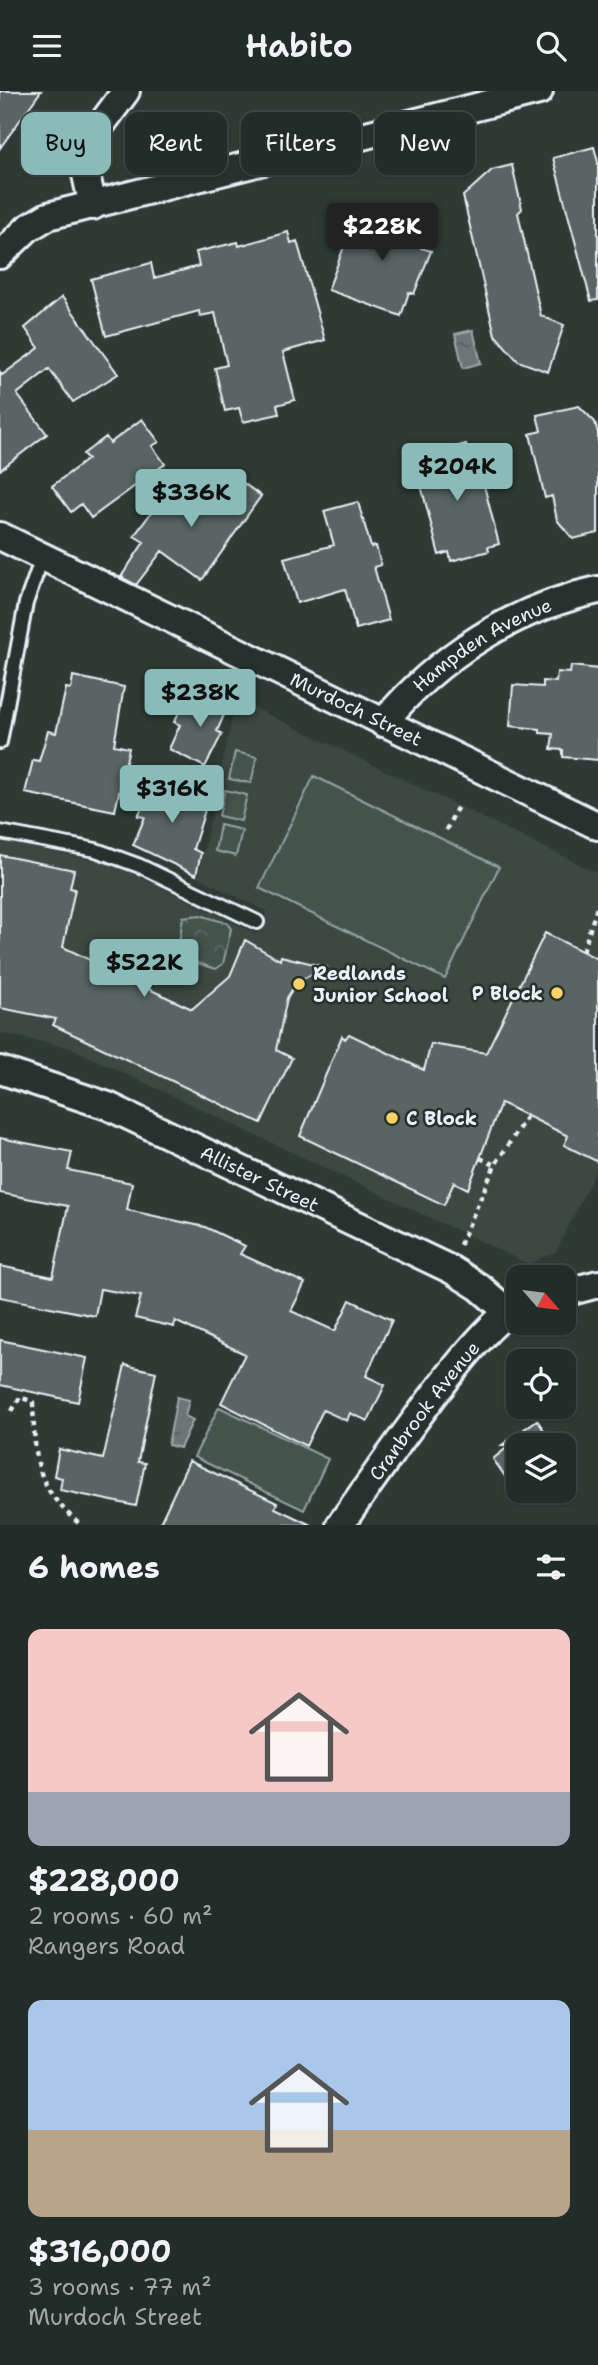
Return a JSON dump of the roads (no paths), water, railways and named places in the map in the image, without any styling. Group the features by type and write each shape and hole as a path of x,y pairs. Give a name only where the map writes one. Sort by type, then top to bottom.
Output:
{"street":[{"path":"93,206 81,152 126,91"},
{"path":"0,255 28,228 48,216 539,91"},
{"name":"Murdoch Street","path":"0,536 598,826"},
{"name":"Hampden Avenue","path":"383,723 402,699 452,656 508,622 598,590"},
{"name":"Allister Street","path":"0,1070 54,1085 120,1112 452,1270 506,1305"},
{"path":"576,1290 598,1284"},
{"name":"Cranbrook Avenue","path":"340,1525 477,1341 506,1314"}],"lane":[{"path":"0,742 26,603 43,555"},
{"path":"0,832 96,850 140,866 257,922"}],"water":[{"path":"473,330 481,363 463,368 455,334"},
{"path":"177,1397 189,1400 185,1416 193,1420 180,1448 168,1445"}],"place":[{"name":"Redlands Junior School","path":"299,984"},
{"name":"P Block","path":"557,993"},
{"name":"C Block","path":"392,1118"}]}
